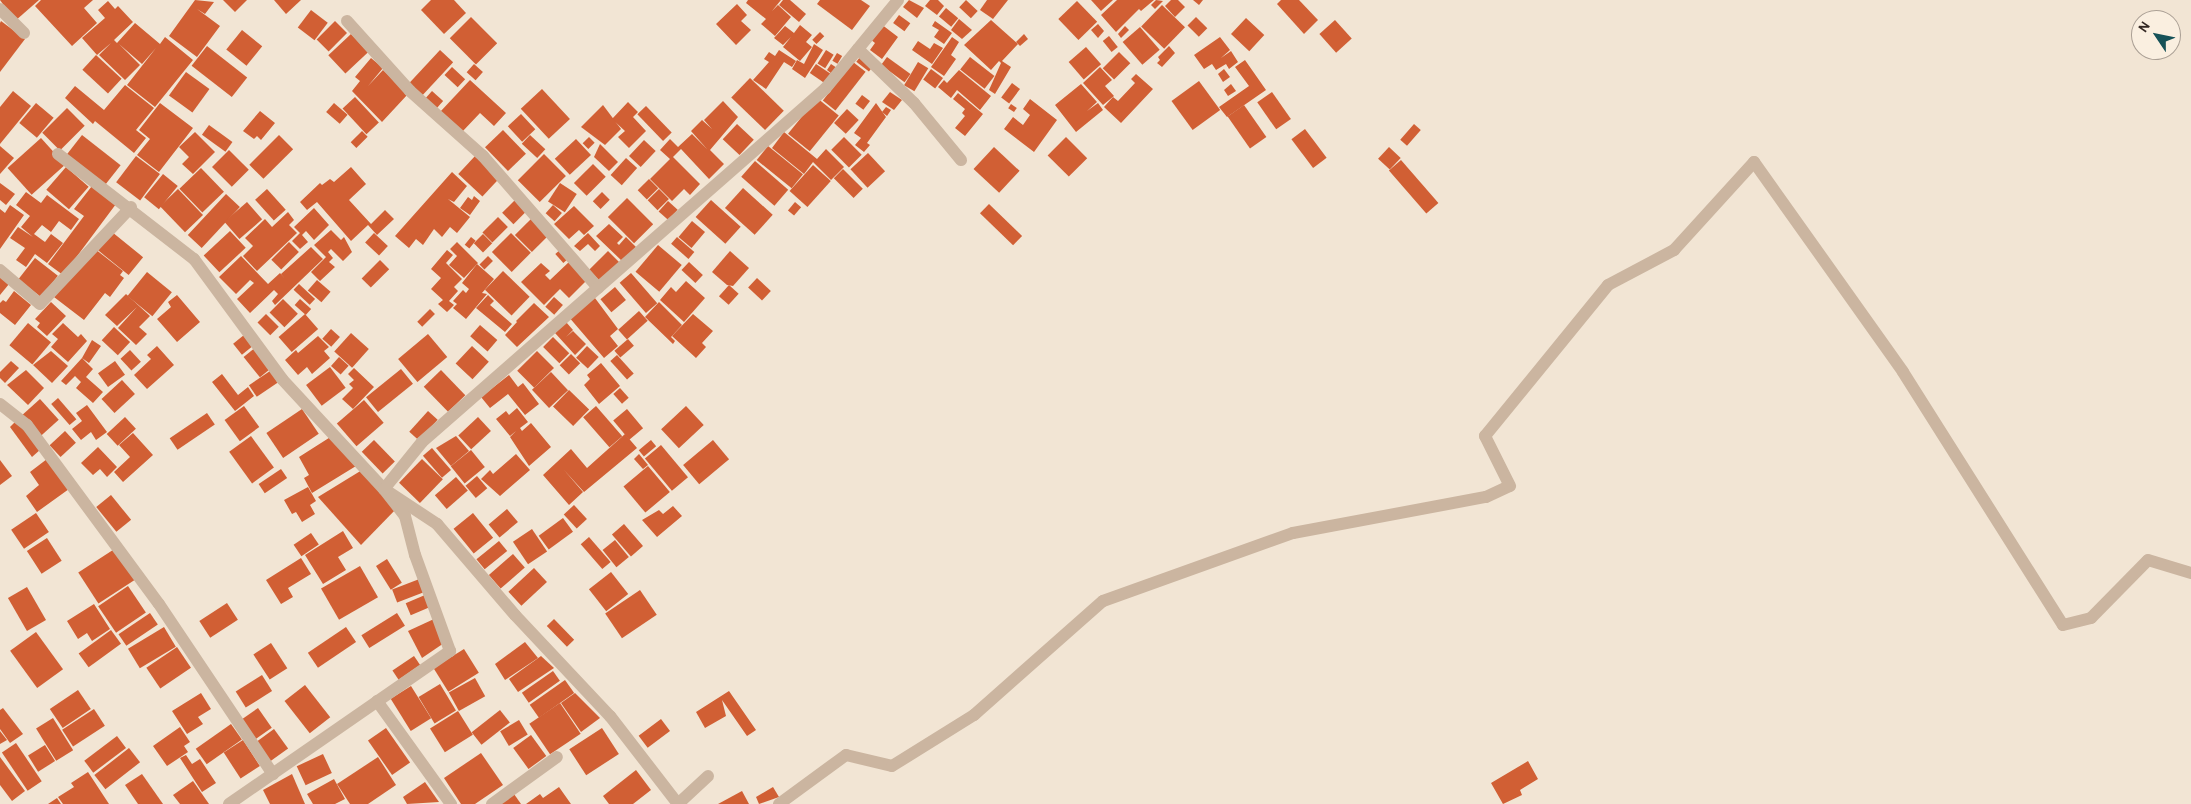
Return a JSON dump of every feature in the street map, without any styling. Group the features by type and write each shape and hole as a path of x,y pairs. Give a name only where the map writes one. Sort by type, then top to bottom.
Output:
{"street":[{"path":"384,489 422,442 825,89 898,0"},
{"path":"0,9 24,33"},
{"path":"347,21 410,91 483,156 598,288"},
{"path":"858,49 914,103 961,160"},
{"path":"58,154 131,207 194,259 282,379 384,489 405,516 415,555 450,651 229,804"},
{"path":"779,804 846,755 892,766 974,715 1103,601 1293,533 1486,497 1510,486 1485,436 1608,285 1674,250 1754,162 1903,372 2063,625 2091,618 2148,560 2191,573"},
{"path":"0,270 40,304 131,207"},
{"path":"0,404 27,425 159,604 273,774"},
{"path":"384,489 437,524 515,615 610,716 678,804 708,776"},
{"path":"377,701 451,804"},
{"path":"492,804 557,757"}],"building":[{"path":"0,0 39,0 15,21"},
{"path":"41,0 93,0 84,8 97,23 72,46 35,6"},
{"path":"195,0 214,2 205,14 197,9 220,26 197,57 169,36"},
{"path":"223,0 247,0 235,12"},
{"path":"274,0 301,0 286,14"},
{"path":"431,0 454,0 466,13 444,34 421,10"},
{"path":"748,0 781,0 772,11 778,5 791,17 775,36 761,24 766,19 746,3"},
{"path":"783,0 790,0 806,14 799,22 779,5"},
{"path":"820,0 861,0 870,6 852,30 817,4"},
{"path":"909,0 924,8 917,18 903,7"},
{"path":"930,0 938,0 944,6 937,15 925,6"},
{"path":"966,0 978,11 971,18 959,7"},
{"path":"987,0 1008,0 993,19 980,10"},
{"path":"1091,0 1113,0 1101,11"},
{"path":"1117,0 1154,0 1141,11 1139,9 1116,32 1101,15"},
{"path":"1156,0 1163,1 1155,9 1151,5"},
{"path":"1171,0 1178,0 1185,7 1175,17 1165,6"},
{"path":"1193,0 1203,0 1199,5"},
{"path":"1281,0 1299,0 1318,20 1304,34 1277,4"},
{"path":"108,1 115,9 118,6 133,22 114,40 117,43 135,23 160,44 165,37 193,60 155,107 127,85 156,48 142,64 119,44 140,65 125,80 99,55 111,43 97,55 82,38 105,18 98,10"},
{"path":"1077,1 1097,22 1078,40 1058,19"},
{"path":"737,4 747,15 741,21 751,30 736,45 716,24"},
{"path":"1162,5 1185,27 1164,49 1141,27"},
{"path":"946,8 958,18 951,27 939,16"},
{"path":"311,10 328,23 315,40 298,28"},
{"path":"899,15 910,23 904,31 893,23"},
{"path":"471,17 497,43 476,64 450,38"},
{"path":"1196,17 1207,28 1199,37 1188,25"},
{"path":"1246,18 1264,35 1249,51 1231,34"},
{"path":"959,19 972,30 962,39 951,30"},
{"path":"991,20 1018,44 1002,61 1011,67 995,94 989,90 1001,63 999,61 991,70 964,45"},
{"path":"1335,20 1352,39 1336,53 1319,34"},
{"path":"1,21 25,39 0,72 0,23"},
{"path":"335,21 347,33 329,51 317,39"},
{"path":"935,21 952,33 944,44 934,37 939,30 932,26"},
{"path":"881,24 898,37 882,59 870,50 875,43 870,39"},
{"path":"1098,24 1104,31 1098,38 1091,30"},
{"path":"800,25 812,35 806,42 812,47 800,61 783,47 791,37 783,45 774,38 785,26 794,33"},
{"path":"1125,26 1129,30 1121,38 1118,34"},
{"path":"1140,27 1160,50 1142,65 1123,42"},
{"path":"242,30 262,46 246,66 226,49"},
{"path":"820,32 824,36 816,44 812,40"},
{"path":"351,34 368,52 345,73 328,55"},
{"path":"1024,34 1028,39 1020,46 1016,42"},
{"path":"1109,36 1118,47 1112,52 1103,41"},
{"path":"952,37 959,42 951,55 956,59 944,76 931,67"},
{"path":"1220,37 1230,50 1221,58 1231,51 1238,62 1229,69 1226,64 1216,70 1212,64 1204,69 1194,55"},
{"path":"918,41 930,49 934,43 943,48 932,64 912,50"},
{"path":"814,44 823,50 805,78 792,69 797,60 804,64"},
{"path":"207,46 247,77 232,97 192,66"},
{"path":"1169,46 1175,53 1162,67 1157,63 1160,60 1158,57"},
{"path":"1086,47 1101,64 1084,79 1069,62"},
{"path":"440,50 453,62 422,96 409,84"},
{"path":"779,50 796,61 792,67 784,62 766,89 753,80 769,62 764,59 769,52 775,56"},
{"path":"826,50 834,55 825,68 818,64"},
{"path":"1119,52 1130,63 1114,80 1103,68"},
{"path":"837,53 842,56 838,64 832,61"},
{"path":"96,55 122,79 108,93 82,70"},
{"path":"860,57 873,67 869,72 856,62"},
{"path":"887,57 910,74 905,82 881,65"},
{"path":"970,57 994,76 985,89 960,70"},
{"path":"371,58 383,68 368,86 383,70 408,94 382,122 352,91 360,81 355,77"},
{"path":"1245,60 1266,90 1227,117 1219,107 1249,86 1235,67"},
{"path":"853,62 866,72 835,110 823,101"},
{"path":"918,62 928,68 914,91 904,85"},
{"path":"474,64 483,72 476,80 467,72"},
{"path":"816,64 831,74 825,83 810,73"},
{"path":"831,64 837,68 832,74 827,70"},
{"path":"452,67 465,79 458,87 444,75"},
{"path":"1100,67 1112,80 1105,86 1114,96 1103,105 1083,83"},
{"path":"931,69 943,78 935,88 923,79"},
{"path":"1224,69 1230,77 1223,82 1218,74"},
{"path":"959,70 991,96 980,110 957,90 951,98 938,87 944,80 947,83"},
{"path":"186,72 209,89 192,113 169,95"},
{"path":"1136,74 1153,89 1121,123 1104,107 1113,97 1118,101 1135,83 1131,79"},
{"path":"750,78 784,111 765,130 731,97"},
{"path":"470,80 506,113 494,126 480,113 462,132 440,112"},
{"path":"1199,81 1220,110 1193,130 1171,101"},
{"path":"1012,83 1020,89 1009,103 1001,97"},
{"path":"1081,84 1097,102 1087,111 1098,103 1103,110 1076,132 1055,105"},
{"path":"1231,84 1236,91 1228,96 1224,90"},
{"path":"125,85 154,108 136,130 146,138 134,153 95,121 93,124 65,98 75,86 104,110"},
{"path":"542,89 570,119 549,139 521,109"},
{"path":"13,91 31,106 0,144 0,107"},
{"path":"432,91 443,101 436,109 425,99"},
{"path":"890,92 902,100 894,110 882,102"},
{"path":"1272,92 1291,119 1276,129 1257,102"},
{"path":"958,93 983,114 965,136 955,128 965,116 962,113 965,109 953,99"},
{"path":"862,95 870,101 863,110 855,104"},
{"path":"355,97 379,123 366,134 343,109"},
{"path":"817,98 839,116 810,151 788,134"},
{"path":"1030,99 1057,120 1034,152 1004,129 1013,117 1023,125 1030,115 1023,109"},
{"path":"723,101 738,117 710,150 724,164 709,179 681,149 673,157 700,184 690,195 684,189 672,201 650,179 670,159 660,150 670,139 678,147 692,134 707,149 691,131 702,120 712,129 704,120"},
{"path":"628,102 638,112 633,117 646,131 629,148 618,137 625,131 612,119"},
{"path":"36,103 54,118 37,138 19,123"},
{"path":"160,103 193,128 159,172 137,155 150,139 139,130"},
{"path":"334,103 348,115 340,124 326,112"},
{"path":"876,103 886,117 867,143 870,145 864,152 855,145 861,138 854,133"},
{"path":"1011,104 1017,108 1014,112 1008,108"},
{"path":"603,105 621,129 605,145 581,127"},
{"path":"1244,105 1266,137 1250,148 1228,116"},
{"path":"646,106 672,133 663,141 637,114"},
{"path":"886,107 891,110 887,116 882,112"},
{"path":"67,108 85,126 60,150 42,133"},
{"path":"847,109 859,120 846,134 834,123"},
{"path":"260,111 275,123 261,140 257,136 254,139 243,131"},
{"path":"521,114 535,129 522,142 508,126"},
{"path":"737,124 754,140 739,155 723,139"},
{"path":"1414,124 1421,130 1407,146 1400,140"},
{"path":"209,125 232,142 225,152 202,135"},
{"path":"1305,129 1327,158 1313,168 1291,139"},
{"path":"503,130 526,154 508,171 485,147"},
{"path":"362,131 368,137 356,148 351,142"},
{"path":"195,132 215,152 193,174 182,164 189,157 179,147"},
{"path":"784,132 817,159 826,149 844,167 831,180 813,162 804,174 772,148"},
{"path":"82,135 121,165 105,185 67,155"},
{"path":"279,135 293,149 263,179 249,165"},
{"path":"530,135 545,149 537,158 522,144"},
{"path":"589,137 595,143 588,149 583,143"},
{"path":"844,137 862,155 849,167 831,150"},
{"path":"1066,137 1087,158 1069,177 1048,155"},
{"path":"41,138 65,165 32,195 8,168"},
{"path":"576,139 591,155 570,175 555,159"},
{"path":"644,140 656,151 641,167 629,156"},
{"path":"600,144 618,162 609,171 594,157"},
{"path":"0,146 14,158 0,174"},
{"path":"768,146 803,174 792,188 757,160"},
{"path":"994,147 1020,171 999,193 974,169"},
{"path":"1389,147 1401,158 1390,170 1378,159"},
{"path":"229,150 249,170 232,187 212,167"},
{"path":"868,153 885,171 867,188 850,169"},
{"path":"544,154 566,176 540,202 518,180"},
{"path":"476,155 500,178 482,197 458,174"},
{"path":"136,156 160,174 140,200 116,182"},
{"path":"626,158 637,168 622,185 611,175"},
{"path":"1401,160 1438,203 1426,214 1389,170"},
{"path":"755,161 788,190 774,206 741,177"},
{"path":"593,164 606,177 587,196 574,183"},
{"path":"813,165 831,181 807,207 790,191"},
{"path":"66,167 89,187 69,209 46,190"},
{"path":"351,167 366,184 349,200 371,224 385,210 394,219 377,235 368,225 351,241 317,202 307,210 300,202 320,183 322,185 330,179 334,182"},
{"path":"201,168 224,192 202,213 179,189"},
{"path":"843,169 863,189 854,198 834,178"},
{"path":"452,172 467,186 454,202 448,199 470,217 457,233 450,227 442,237 434,229 423,245 416,239 409,248 395,236"},
{"path":"163,174 178,186 159,209 144,197"},
{"path":"649,179 658,188 647,200 638,190"},
{"path":"0,183 15,194 6,205 0,200"},
{"path":"560,183 577,194 565,212 548,201"},
{"path":"92,186 116,204 63,275 48,264 84,216 74,209"},
{"path":"743,188 773,215 755,235 725,208"},
{"path":"178,189 203,215 185,232 160,206"},
{"path":"267,189 286,210 274,221 255,200"},
{"path":"659,189 669,199 658,210 648,200"},
{"path":"26,192 41,203 47,195 79,219 71,230 59,221 51,232 42,225 34,234 45,242 51,234 63,243 47,263 35,254 26,267 16,260 25,248 10,238 18,227 33,237 21,227 30,216 16,205"},
{"path":"602,192 610,200 601,209 593,201"},
{"path":"226,194 240,207 202,248 188,235"},
{"path":"474,196 480,201 470,215 460,208 468,197 472,200"},
{"path":"517,198 528,209 513,224 502,213"},
{"path":"627,198 653,224 634,243 608,217"},
{"path":"711,200 741,227 725,244 696,217"},
{"path":"668,201 678,210 668,220 659,211"},
{"path":"247,202 262,219 239,239 224,222"},
{"path":"795,202 801,207 794,216 788,210"},
{"path":"989,204 1022,236 1013,245 980,213"},
{"path":"10,205 24,215 0,249 0,209 5,213"},
{"path":"553,205 562,213 555,221 546,213"},
{"path":"574,206 594,226 584,235 579,230 569,239 554,224"},
{"path":"314,208 329,225 314,240 306,231 302,235 308,242 300,249 292,241 300,233 294,227"},
{"path":"288,212 294,220 289,225 297,233 257,271 243,256 253,246 245,238 265,219 272,227"},
{"path":"534,216 551,233 532,252 515,235"},
{"path":"498,217 508,227 492,242 482,233"},
{"path":"692,221 705,232 692,248 679,237"},
{"path":"609,224 623,237 617,243 619,245 626,237 636,247 622,261 596,236"},
{"path":"331,230 341,240 344,237 352,252 343,261 331,249 328,252 333,258 329,262 335,267 320,281 311,272 326,257 314,245"},
{"path":"230,231 246,248 219,272 204,256"},
{"path":"112,232 143,257 129,275 98,250"},
{"path":"374,233 388,246 379,255 365,243"},
{"path":"511,233 531,253 512,272 492,252"},
{"path":"588,233 600,246 595,251 588,244 580,251 574,246"},
{"path":"483,234 492,243 483,252 474,243"},
{"path":"471,237 476,241 469,249 465,245"},
{"path":"677,237 694,252 688,259 671,244"},
{"path":"289,242 299,252 281,270 271,260"},
{"path":"457,242 478,263 464,278 449,265 457,256 450,249"},
{"path":"658,245 682,265 659,292 636,272"},
{"path":"311,247 323,259 275,305 272,301 278,294 274,290 250,313 237,299 254,283 250,280 236,294 219,277 241,256 268,284 280,273 286,280 281,274"},
{"path":"562,248 570,257 563,263 555,254"},
{"path":"95,249 123,271 120,275 124,278 110,297 105,293 84,320 54,297"},
{"path":"447,250 453,255 446,263 462,279 454,287 458,291 449,301 454,305 447,312 438,304 443,300 431,289 441,278 431,269"},
{"path":"608,251 620,263 601,282 589,270"},
{"path":"730,251 749,268 733,286 727,285 712,272"},
{"path":"488,256 493,261 484,269 480,264"},
{"path":"35,258 58,276 41,297 18,279"},
{"path":"380,260 389,269 371,288 362,278"},
{"path":"570,261 588,279 569,298 560,289 544,305 521,282 541,263 550,271 545,275 550,280"},
{"path":"689,262 703,275 695,283 681,270"},
{"path":"477,264 494,279 482,293 487,294 466,319 453,308 457,304 453,301 463,290 466,293 469,289 462,283"},
{"path":"503,271 530,297 512,315 485,290"},
{"path":"147,272 172,292 152,316 127,296"},
{"path":"631,273 657,303 646,313 620,283"},
{"path":"0,277 9,284 0,295"},
{"path":"757,278 771,291 762,300 748,288"},
{"path":"317,280 331,292 321,302 308,291"},
{"path":"686,281 705,298 684,322 660,300 671,287 676,292"},
{"path":"299,284 315,299 310,305 294,290"},
{"path":"729,285 739,294 729,305 719,296"},
{"path":"615,287 626,300 611,312 600,299"},
{"path":"14,291 31,305 15,325 0,313 0,303 3,300 6,302"},
{"path":"126,294 150,316 139,327 147,334 136,345 118,328 137,307 117,326 105,315"},
{"path":"592,294 618,329 610,336 618,346 604,358 568,316"},
{"path":"177,295 200,322 177,342 157,319 171,307 168,302"},
{"path":"488,295 494,301 490,305 512,324 505,332 476,308"},
{"path":"554,297 563,305 554,315 545,307"},
{"path":"283,299 298,314 284,327 270,312"},
{"path":"300,299 311,309 306,315 295,305"},
{"path":"51,302 66,316 47,336 37,327 40,323 35,319"},
{"path":"659,302 682,325 671,337 675,341 673,344 645,317"},
{"path":"534,303 549,317 517,347 505,335"},
{"path":"430,309 435,314 422,327 417,322"},
{"path":"639,311 648,321 627,339 618,330"},
{"path":"266,314 279,327 270,335 258,322"},
{"path":"305,314 318,329 292,352 279,337"},
{"path":"693,314 713,331 702,343 706,347 696,358 672,336"},
{"path":"566,322 573,330 566,337 573,331 586,344 575,355 555,333"},
{"path":"28,323 51,342 32,364 9,345"},
{"path":"63,323 78,337 81,334 87,341 68,362 51,347 58,339 52,334"},
{"path":"480,325 497,340 488,351 470,336"},
{"path":"114,327 130,342 118,355 102,340"},
{"path":"331,329 340,337 331,347 322,339"},
{"path":"351,333 369,349 352,368 334,352"},
{"path":"428,334 447,357 417,382 398,359"},
{"path":"244,335 253,346 242,355 233,344"},
{"path":"318,336 329,347 324,351 330,358 312,374 307,367 298,375 285,360 296,350 298,353"},
{"path":"553,337 569,353 559,363 543,347"},
{"path":"628,339 634,346 620,358 614,351"},
{"path":"92,340 101,346 89,363 82,358"},
{"path":"157,346 174,365 147,389 134,375 151,359 147,355"},
{"path":"472,346 489,362 472,379 456,364"},
{"path":"587,346 599,357 588,369 576,358"},
{"path":"256,347 272,367 260,377 244,357"},
{"path":"130,350 141,362 131,371 120,359"},
{"path":"51,351 68,366 52,383 33,365"},
{"path":"537,351 554,368 534,388 517,371"},
{"path":"571,354 580,363 569,375 560,365"},
{"path":"617,355 634,374 627,380 610,361"},
{"path":"339,357 349,366 341,375 331,366"},
{"path":"82,358 93,369 86,377 103,392 93,403 76,388 81,382 75,376 66,385 61,381"},
{"path":"11,361 19,368 5,383 0,378 0,372"},
{"path":"115,361 125,375 108,387 98,373"},
{"path":"601,363 620,386 599,404 584,385 590,379 587,375"},
{"path":"330,367 346,388 322,406 306,385"},
{"path":"354,368 374,387 353,409 342,399 353,388 349,384 354,380 348,374"},
{"path":"273,369 281,381 257,397 249,385"},
{"path":"401,369 413,384 378,412 366,397"},
{"path":"26,370 44,388 28,405 7,385"},
{"path":"441,370 465,395 448,412 424,387"},
{"path":"551,372 568,390 549,408 532,390"},
{"path":"222,374 238,395 248,387 254,396 235,411 212,382"},
{"path":"509,375 518,387 523,383 539,404 525,415 508,394 490,408 481,397"},
{"path":"122,380 135,394 114,413 102,399"},
{"path":"620,388 629,398 622,404 613,394"},
{"path":"569,390 589,409 573,426 553,407"},
{"path":"58,398 76,419 70,425 51,404"},
{"path":"40,399 59,420 40,437 21,416"},
{"path":"364,400 384,423 357,446 337,424"},
{"path":"87,405 107,432 96,440 91,432 81,440 72,429 82,421 76,413"},
{"path":"244,406 259,427 240,441 225,420"},
{"path":"596,406 622,436 609,447 583,417"},
{"path":"686,406 704,425 679,448 661,429"},
{"path":"517,408 528,422 520,428 522,431 531,423 551,447 529,466 510,437 516,431 510,436 496,419 506,411 509,415"},
{"path":"302,409 319,434 283,458 266,433"},
{"path":"627,409 643,428 629,440 613,421"},
{"path":"428,411 438,420 419,441 409,432"},
{"path":"207,413 215,425 178,450 170,438"},
{"path":"125,417 136,429 118,446 107,434"},
{"path":"478,417 491,431 471,449 458,435"},
{"path":"16,421 41,449 32,457 10,427"},
{"path":"65,431 76,443 61,457 50,445"},
{"path":"133,433 153,455 123,482 114,472 130,457 119,445"},
{"path":"625,434 637,448 584,492 564,470 583,492 569,505 543,475 571,449 587,468"},
{"path":"251,436 274,468 252,483 229,452"},
{"path":"332,436 356,466 312,493 304,478 309,475 299,457"},
{"path":"456,436 469,451 451,466 436,448"},
{"path":"374,440 395,462 383,473 362,452"},
{"path":"651,440 656,446 644,456 639,450"},
{"path":"713,440 729,459 699,484 683,465"},
{"path":"661,445 688,477 672,491 645,458"},
{"path":"98,447 117,467 107,477 100,469 93,475 81,463"},
{"path":"432,448 451,470 442,478 423,456"},
{"path":"471,450 485,467 465,483 451,466"},
{"path":"516,454 530,470 500,496 481,479 490,470 493,474"},
{"path":"639,454 648,465 643,469 634,459"},
{"path":"47,459 69,489 37,512 26,496 39,485 30,472"},
{"path":"422,459 443,479 420,503 399,483"},
{"path":"0,460 12,476 0,485"},
{"path":"648,466 670,492 645,513 623,487"},
{"path":"281,469 287,478 265,493 259,484"},
{"path":"362,470 397,508 361,545 318,497"},
{"path":"477,476 487,488 476,498 466,486"},
{"path":"456,477 468,491 447,509 435,495"},
{"path":"308,487 316,501 310,505 315,514 302,522 296,512 292,514 284,500"},
{"path":"111,495 131,520 116,532 96,507"},
{"path":"574,505 587,519 577,528 564,515"},
{"path":"673,506 682,516 657,537 642,520 659,510 663,514"},
{"path":"507,509 518,522 500,537 489,524"},
{"path":"36,513 49,532 24,549 11,530"},
{"path":"473,513 493,538 474,554 454,529"},
{"path":"563,518 573,532 549,549 539,536"},
{"path":"624,524 643,546 631,556 612,534"},
{"path":"532,529 547,551 528,564 513,542"},
{"path":"343,531 353,548 338,557 346,570 323,584 305,555"},
{"path":"311,533 319,545 301,556 294,545"},
{"path":"589,537 611,562 602,569 581,544"},
{"path":"47,538 62,561 42,574 27,551"},
{"path":"615,540 629,557 616,567 603,550"},
{"path":"499,541 507,551 485,569 476,559"},
{"path":"116,548 136,579 98,604 78,573"},
{"path":"513,554 525,568 501,589 489,575"},
{"path":"301,558 311,574 288,588 293,597 281,604 266,580"},
{"path":"387,559 402,583 391,590 376,566"},
{"path":"360,566 378,597 339,620 321,588"},
{"path":"534,568 547,582 521,606 508,592"},
{"path":"611,572 628,594 606,611 589,589"},
{"path":"422,578 427,591 397,603 392,589"},
{"path":"128,586 146,613 116,633 98,606"},
{"path":"27,587 46,620 27,631 8,598"},
{"path":"640,590 657,615 622,638 605,613"},
{"path":"425,595 430,607 411,615 406,603"},
{"path":"227,603 238,620 210,638 199,621"},
{"path":"94,604 110,629 92,641 87,633 78,639 67,621"},
{"path":"150,613 158,625 126,646 118,634"},
{"path":"397,613 405,626 369,648 361,635"},
{"path":"434,619 444,643 422,658 408,631"},
{"path":"554,619 574,640 567,647 547,626"},
{"path":"164,627 176,647 140,668 128,649"},
{"path":"346,627 356,642 318,668 308,653"},
{"path":"111,630 121,644 89,667 79,654"},
{"path":"36,632 63,669 37,688 10,651"},
{"path":"525,642 538,658 505,680 495,664"},
{"path":"271,643 287,668 270,680 253,654"},
{"path":"177,647 191,668 160,688 146,668"},
{"path":"464,649 479,673 448,692 433,668"},
{"path":"414,656 420,665 399,680 392,671"},
{"path":"541,656 554,668 518,692 509,679"},
{"path":"553,671 560,681 529,703 522,693"},
{"path":"262,675 272,691 246,708 236,691"},
{"path":"475,678 485,696 459,711 449,693"},
{"path":"565,680 574,693 539,718 530,705"},
{"path":"440,684 456,711 435,723 419,697"},
{"path":"305,685 330,717 310,733 285,701"},
{"path":"411,686 431,718 411,731 391,699"},
{"path":"78,690 91,709 63,728 50,709"},
{"path":"729,691 756,730 747,736 722,700 726,716 705,728 696,712"},
{"path":"201,693 211,709 198,717 203,724 187,734 172,711"},
{"path":"575,693 600,718 581,732 561,703"},
{"path":"560,703 581,734 550,754 529,724"},
{"path":"3,708 23,734 10,743 0,729 0,710"},
{"path":"258,708 272,728 255,739 242,719"},
{"path":"94,709 105,726 73,746 62,730"},
{"path":"500,710 510,723 481,745 472,732"},
{"path":"458,711 473,735 445,752 430,728"},
{"path":"53,718 73,750 56,761 36,729"},
{"path":"661,719 670,731 648,748 639,736"},
{"path":"519,720 528,735 509,746 500,731"},
{"path":"231,724 242,740 207,764 196,749"},
{"path":"180,727 190,742 184,746 188,752 167,766 153,746"},
{"path":"386,728 410,762 392,775 368,741"},
{"path":"602,728 619,754 586,775 569,749"},
{"path":"274,729 288,748 270,761 256,742"},
{"path":"0,731 7,740 0,744"},
{"path":"531,735 546,756 528,769 513,748"},
{"path":"117,736 126,748 93,773 84,761"},
{"path":"243,740 260,766 241,779 224,753"},
{"path":"16,743 42,781 28,791 2,753"},
{"path":"45,745 55,761 38,772 28,756"},
{"path":"129,748 140,762 105,789 94,775"},
{"path":"481,753 503,785 475,804 461,804 444,778"},
{"path":"323,754 332,773 306,785 297,766"},
{"path":"186,755 192,764 200,759 216,783 202,792 180,758"},
{"path":"0,757 25,791 12,801 0,785"},
{"path":"378,757 396,785 368,804 350,804 337,784"},
{"path":"1528,761 1538,779 1520,790 1522,795 1503,804 1491,783"},
{"path":"636,770 651,790 633,804 609,804 603,796"},
{"path":"88,772 109,804 63,804 58,797 74,787 71,783"},
{"path":"142,774 163,804 138,804 125,785"},
{"path":"292,774 305,804 270,804 263,790"},
{"path":"334,779 345,799 335,804 313,804 307,794"},
{"path":"193,781 209,804 180,804 173,795"},
{"path":"425,782 439,802 407,804 403,797"},
{"path":"559,787 571,804 526,804 540,794 543,798"},
{"path":"773,787 779,797 759,804 756,797"},
{"path":"742,791 749,804 718,804"},
{"path":"514,794 521,804 500,804"},
{"path":"57,798 61,804 48,804"}]}
